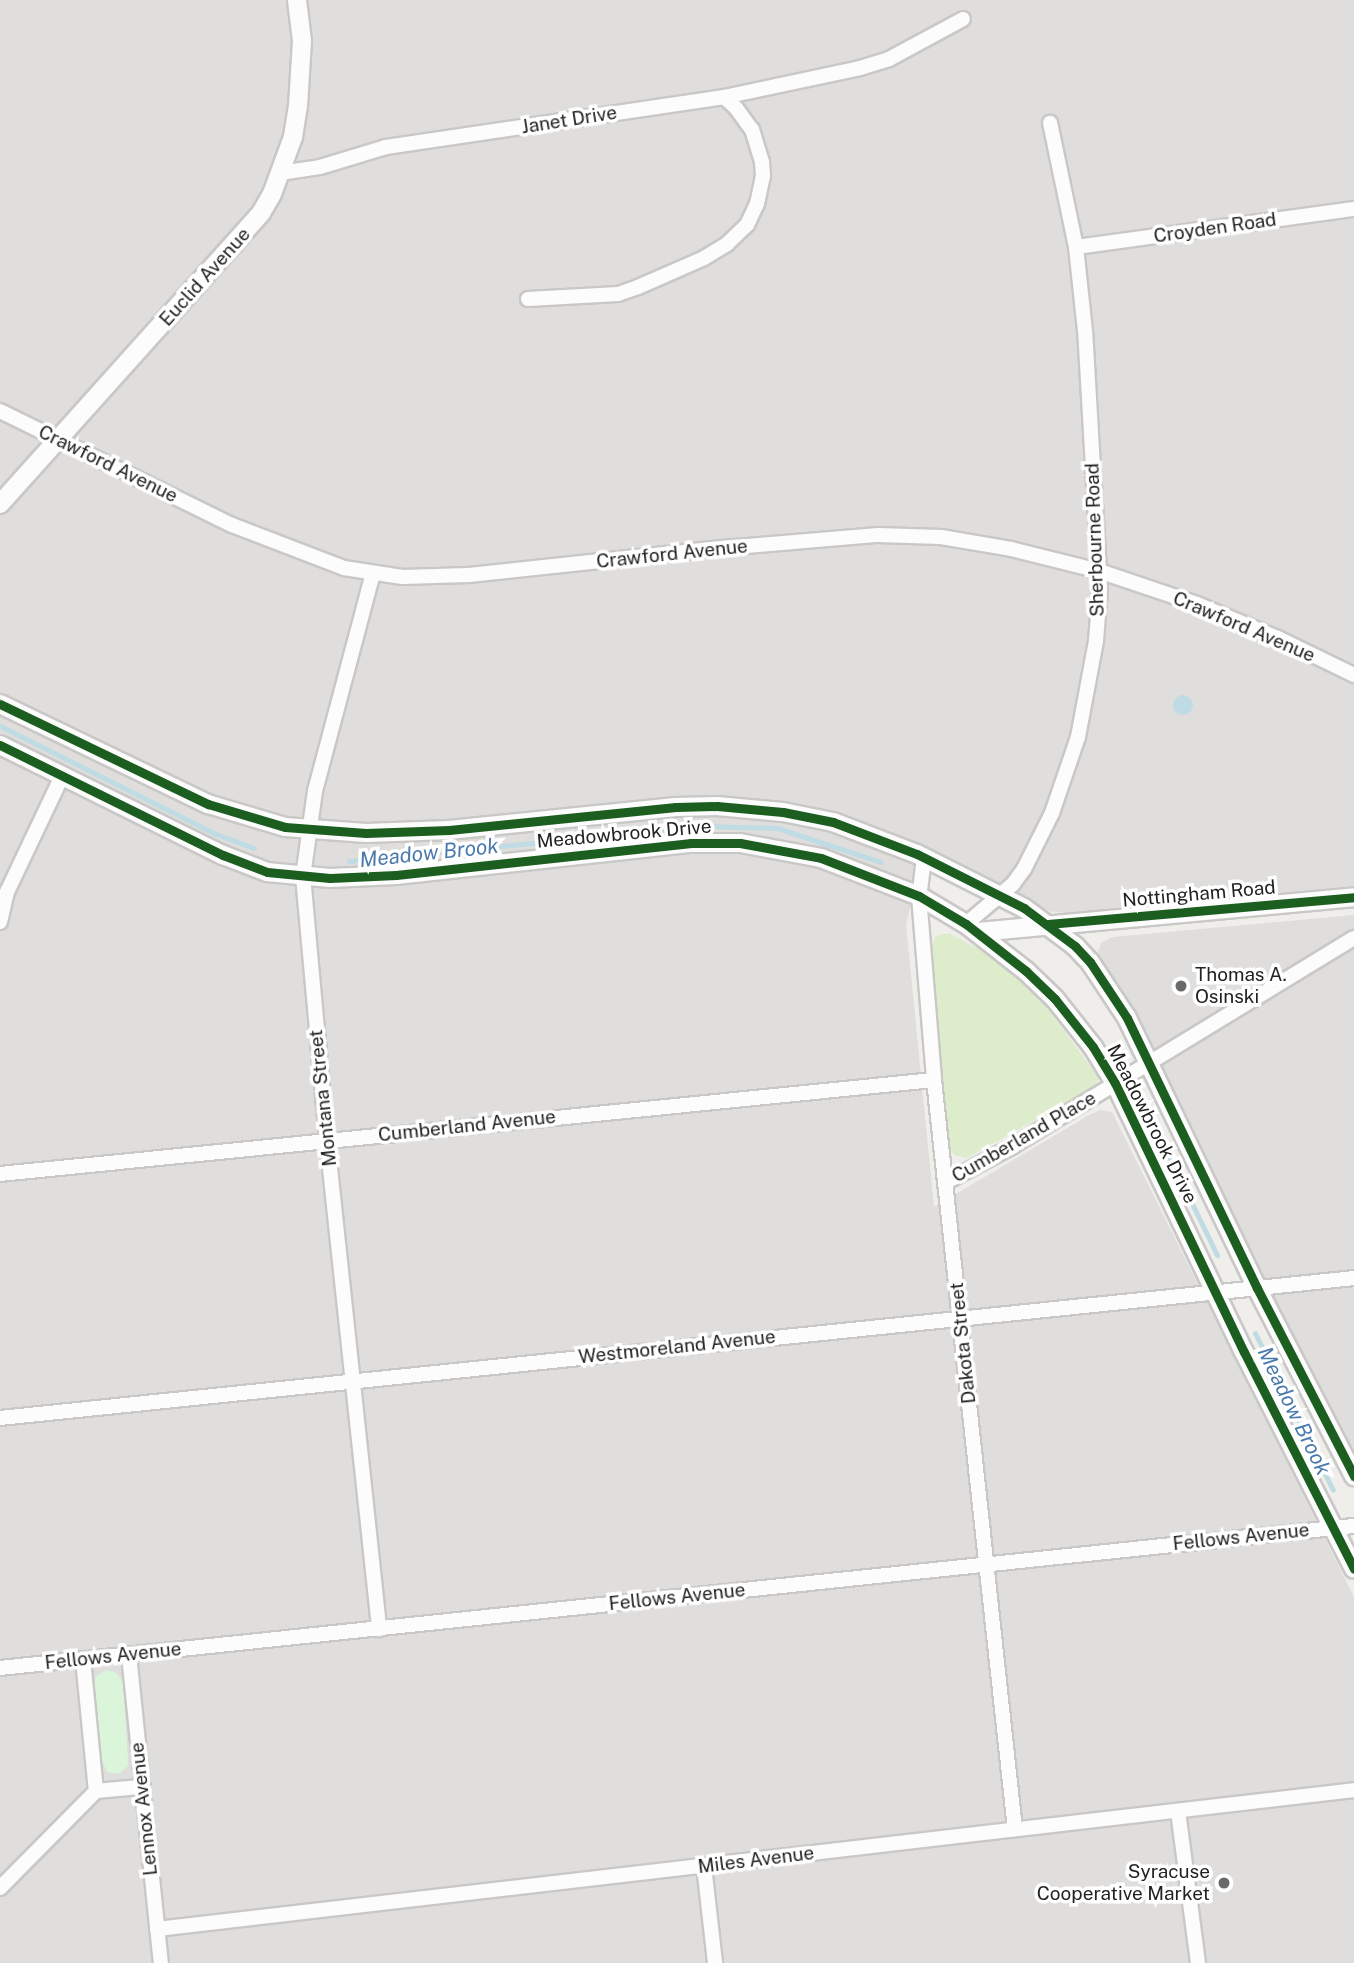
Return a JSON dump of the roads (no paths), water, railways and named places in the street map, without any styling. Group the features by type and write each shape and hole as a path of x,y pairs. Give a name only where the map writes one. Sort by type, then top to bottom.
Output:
{"street":[{"name":"Euclid Avenue","path":"0,505 247,232 272,194 293,137 298,106 302,41 297,0"},
{"name":"Janet Drive","path":"279,173 320,167 386,147 724,97 860,68 889,59 963,19"},
{"path":"528,299 618,293 638,288 704,258 727,244 747,225 758,204 762,162 752,131 736,107 724,97"},
{"name":"Sherbourne Road","path":"973,928 1024,869 1052,813 1078,737 1096,641 1099,571 1085,331 1076,247 1050,123"},
{"name":"Croyden Road","path":"1076,247 1354,209"},
{"name":"Crawford Avenue","path":"0,411 232,525 313,558 373,573 402,577 469,575 722,548 878,535 952,539 1011,549 1099,571 1197,604 1278,638 1354,675"},
{"name":"Montana Street","path":"373,573 308,830 303,876 327,1140 379,1629"},
{"name":"Meadowbrook Drive","path":"0,704 208,804 285,827 366,834 449,830 717,806 783,812 833,822 924,858 1000,895 1048,924 1090,962 1127,1018 1257,1288 1354,1476"},
{"name":"Meadowbrook Drive","path":"0,745 223,855 267,872 303,876 396,875 691,843 740,843 821,858 919,896 973,928 1055,999 1093,1047 1115,1083 1331,1528 1354,1569"},
{"path":"0,922 7,892 62,776"},
{"name":"Dakota Street","path":"924,858 919,896 934,1080 1015,1829"},
{"name":"Nottingham Road","path":"973,928 1354,897"},
{"name":"Cumberland Place","path":"946,1182 1013,1146 1354,939"},
{"name":"Cumberland Avenue","path":"0,1174 934,1080"},
{"name":"Westmoreland Avenue","path":"0,1418 1354,1278"},
{"name":"Fellows Avenue","path":"0,1668 1354,1526"},
{"name":"Lennox Avenue","path":"129,1655 140,1787 161,1963"},
{"path":"83,1659 96,1791"},
{"path":"0,1888 96,1791 140,1787"},
{"name":"Miles Avenue","path":"157,1929 1354,1790"},
{"path":"1178,1811 1198,1963"},
{"path":"704,1866 715,1963"}],"water":[{"path":"1183,695 1190,698 1193,705 1190,712 1183,715 1176,712 1173,705 1176,698"}],"waterway":[{"name":"Meadow Brook","path":"0,726 216,834 254,848"},
{"name":"Meadow Brook","path":"349,861 705,826 777,828 881,862"},
{"name":"Meadow Brook","path":"1139,1095 1217,1255"},
{"name":"Meadow Brook","path":"1255,1333 1333,1490"}],"place":[{"name":"Thomas A. Osinski","path":"1181,986"},
{"name":"Syracuse Cooperative Market","path":"1224,1883"}]}
